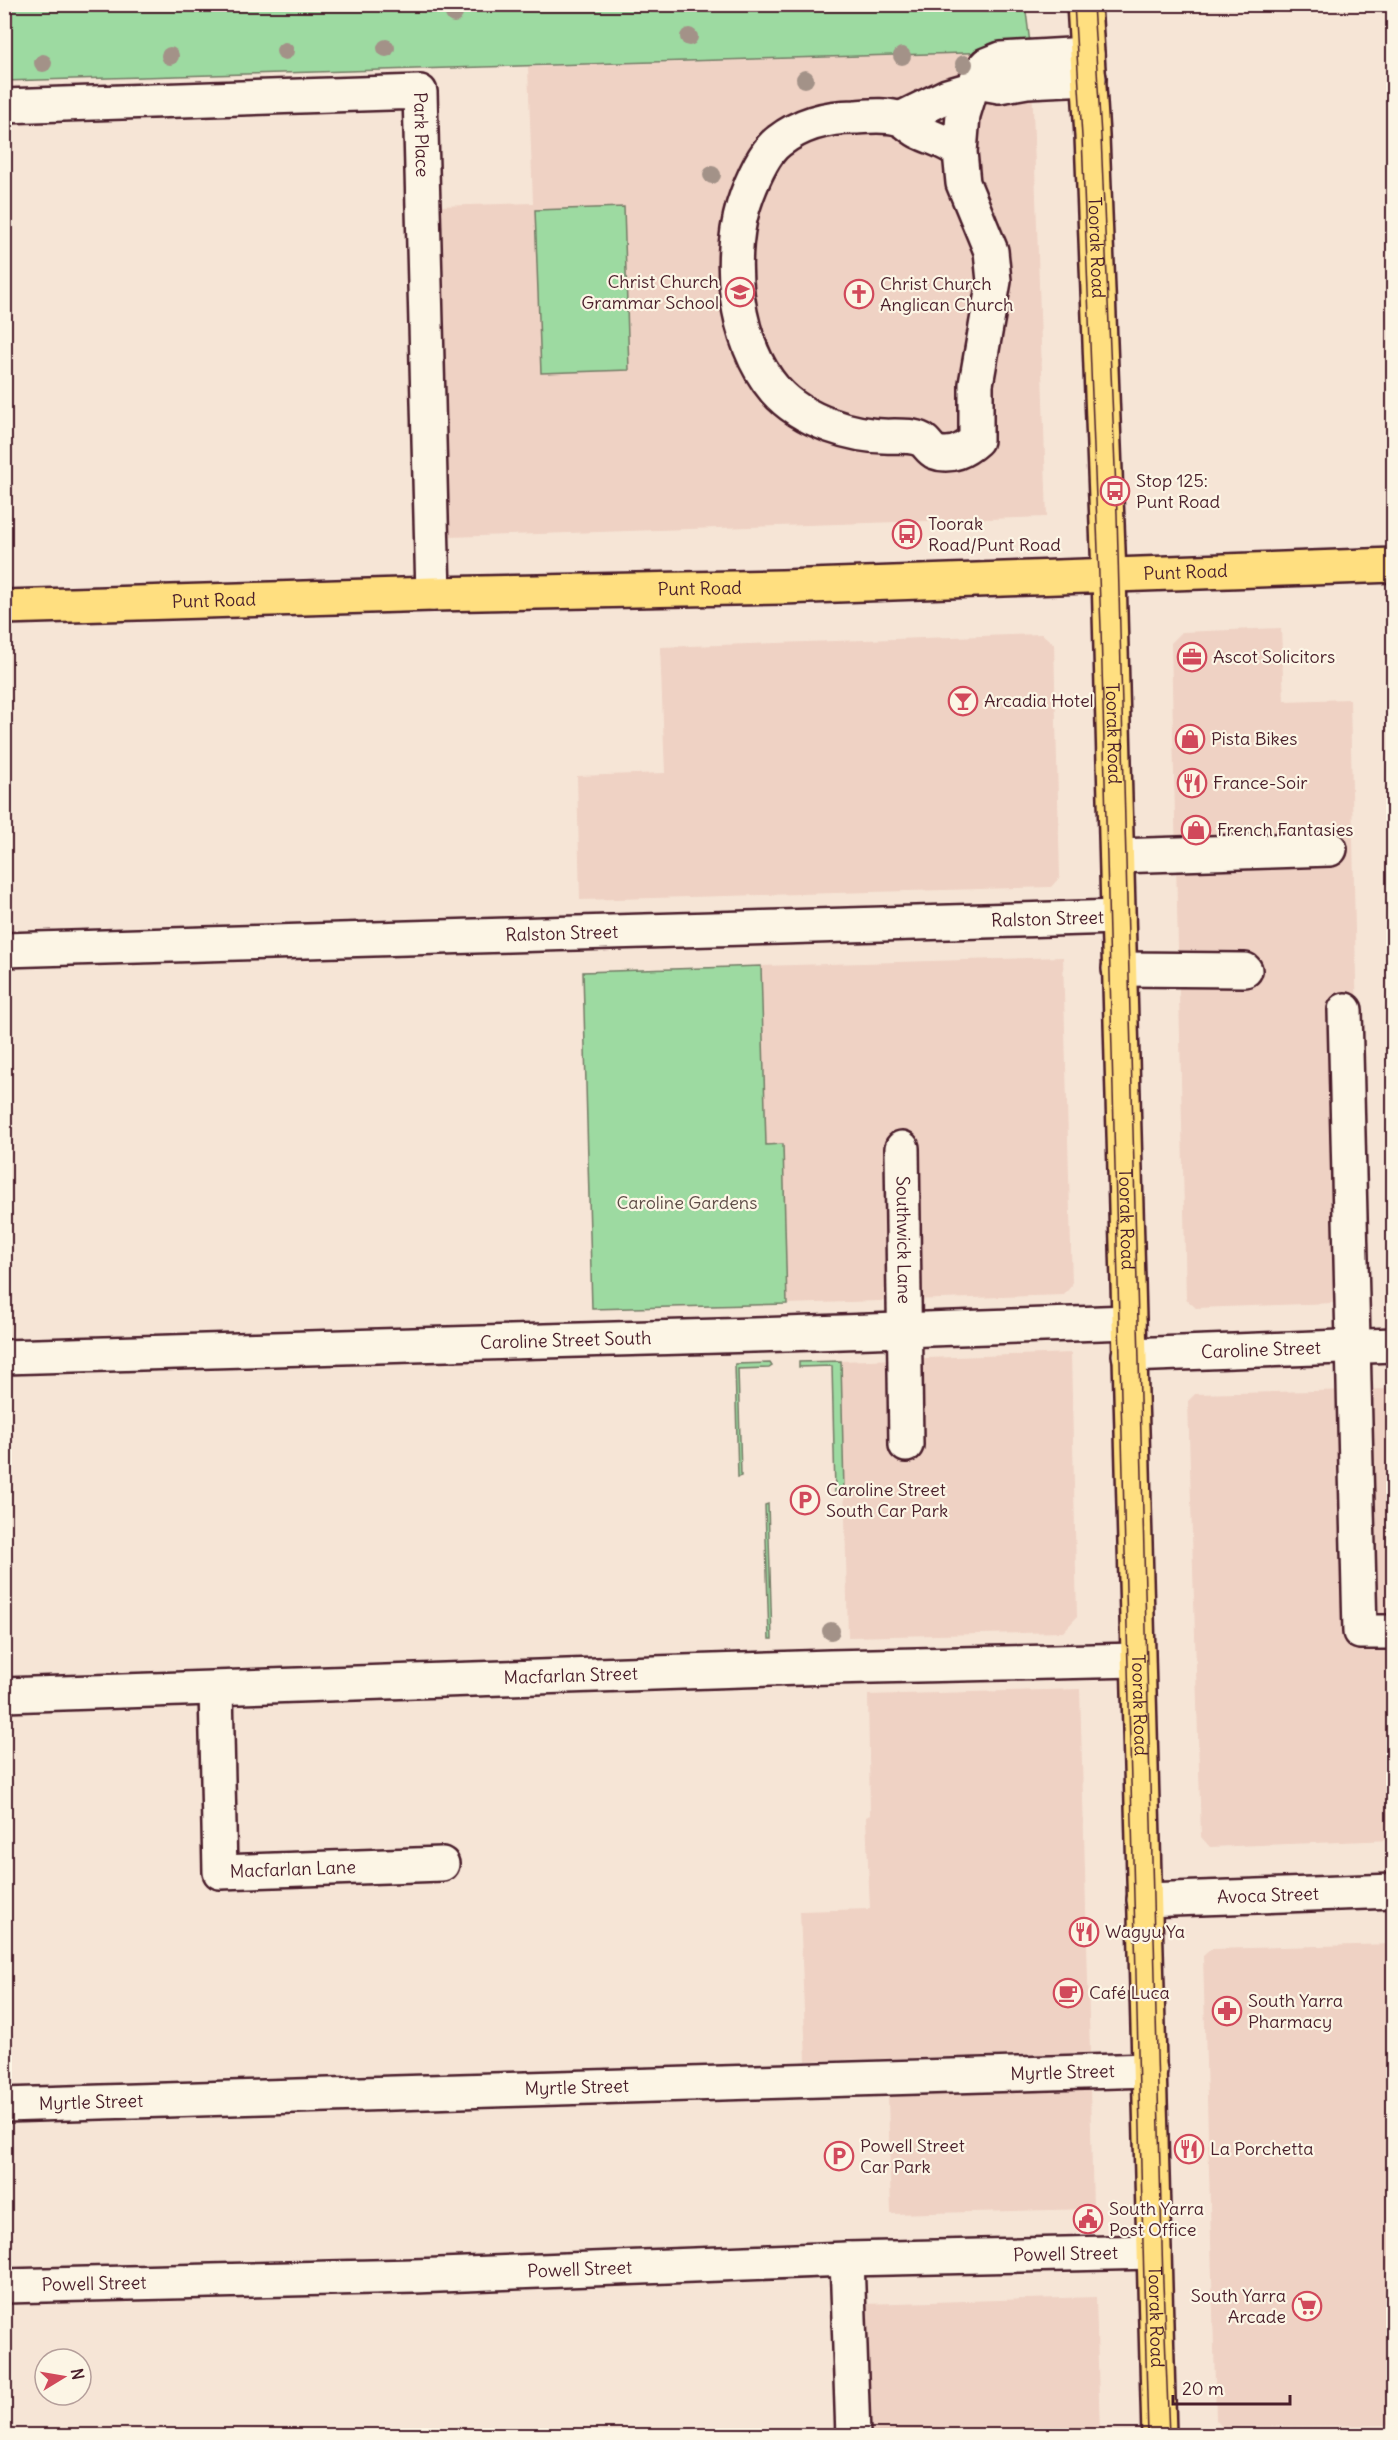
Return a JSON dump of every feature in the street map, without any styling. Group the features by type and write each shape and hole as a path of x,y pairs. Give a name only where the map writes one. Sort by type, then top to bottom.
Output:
{"main road":[{"name":"Toorak Road","path":"1084,4 1109,575 1159,2436"},
{"name":"Punt Road","path":"4,607 433,594 782,587 1394,566"}],"street":[{"path":"960,152 946,141 918,131 900,119 879,116 837,116 808,124 777,142 754,175 740,215 736,255 737,291 743,326 755,359 776,391 801,411 832,428 879,437 905,436 923,441 934,452 950,455 968,448 976,440 976,384 994,281 991,251 963,183 960,152 963,115 974,86 986,65 1001,59 1088,66"},
{"path":"900,119 947,96 974,86"},
{"name":"Park Place","path":"4,106 420,92 433,594"},
{"path":"1117,856 1330,849"},
{"name":"Ralston Street","path":"4,950 1118,917"},
{"path":"1119,969 1245,970"},
{"path":"1345,1010 1355,1346 1360,1632 1394,1632"},
{"name":"Southwick Lane","path":"902,1148 906,1445"},
{"name":"Caroline Street South","path":"4,1357 1129,1322"},
{"name":"Caroline Street","path":"1129,1355 1394,1345"},
{"name":"Macfarlan Street","path":"4,1695 830,1667 1137,1660"},
{"name":"Macfarlan Lane","path":"216,1689 220,1872 442,1864"},
{"name":"Avoca Street","path":"1144,1900 1394,1891"},
{"name":"Myrtle Street","path":"4,2105 1150,2070"},
{"name":"Powell Street","path":"4,2286 426,2275 847,2259 1154,2252"},
{"path":"847,2259 853,2436"}],"shaded area":[{"name":"Christ Church Grammar School","path":"1031,51 1047,517 449,537 438,206 533,203 528,67"},
{"path":"1281,628 1284,701 1350,699 1363,1302 1196,1308 1186,1299 1171,643 1182,632"},
{"path":"1042,634 1054,644 1060,877 1051,887 580,900 577,776 665,773 660,647"},
{"path":"1063,957 1072,1285 1064,1295 787,1304 783,1145 766,1145 761,966"},
{"path":"1071,1353 1077,1617 1063,1632 848,1637 841,1361"},
{"path":"1393,1389 1393,1840 1210,1847 1201,1837 1188,1401 1195,1394"},
{"path":"1080,1689 1090,2053 806,2061 800,1911 870,1909 866,1817 870,1815 868,1695"},
{"path":"1393,1944 1393,2425 1222,2427 1216,2420 1203,1956 1211,1949"},
{"path":"1090,2089 1093,2209 891,2214 888,2096"},
{"path":"1096,2297 1100,2435 867,2435 863,2304"}],"green space":[{"path":"1025,4 1031,51 5,81 4,5"},
{"path":"624,207 629,370 541,373 535,210"},
{"name":"Caroline Gardens","path":"761,966 766,1145 783,1144 787,1304 592,1309 583,972"},
{"path":"841,1361 844,1492 835,1492 832,1366 799,1367 799,1362"},
{"path":"770,1363 772,1366 769,1368 738,1369 741,1476 738,1477 735,1364"},
{"path":"768,1504 772,1639 769,1639 765,1505"}],"tram line":[{"path":"1074,4 1082,137 1101,628 1148,2436"},
{"path":"1093,4 1117,514 1163,2283 1169,2436"}],"place":[{"name":"Christ Church Grammar School","path":"740,292"},
{"name":"Christ Church Anglican Church","path":"859,294"},
{"name":"Stop 125: Punt Road","path":"1115,491"},
{"name":"Toorak Road/Punt Road","path":"907,534"},
{"name":"Ascot Solicitors","path":"1192,657"},
{"name":"Arcadia Hotel","path":"963,701"},
{"name":"Pista Bikes","path":"1190,739"},
{"name":"France-Soir","path":"1192,783"},
{"name":"French Fantasies","path":"1196,830"},
{"name":"Caroline Street South Car Park","path":"805,1500"},
{"name":"Wagyu Ya","path":"1084,1932"},
{"name":"Café Luca","path":"1068,1993"},
{"name":"South Yarra Pharmacy","path":"1227,2011"},
{"name":"La Porchetta","path":"1189,2149"},
{"name":"Powell Street Car Park","path":"839,2156"},
{"name":"South Yarra Post Office","path":"1088,2219"},
{"name":"South Yarra Arcade","path":"1307,2306"}]}
